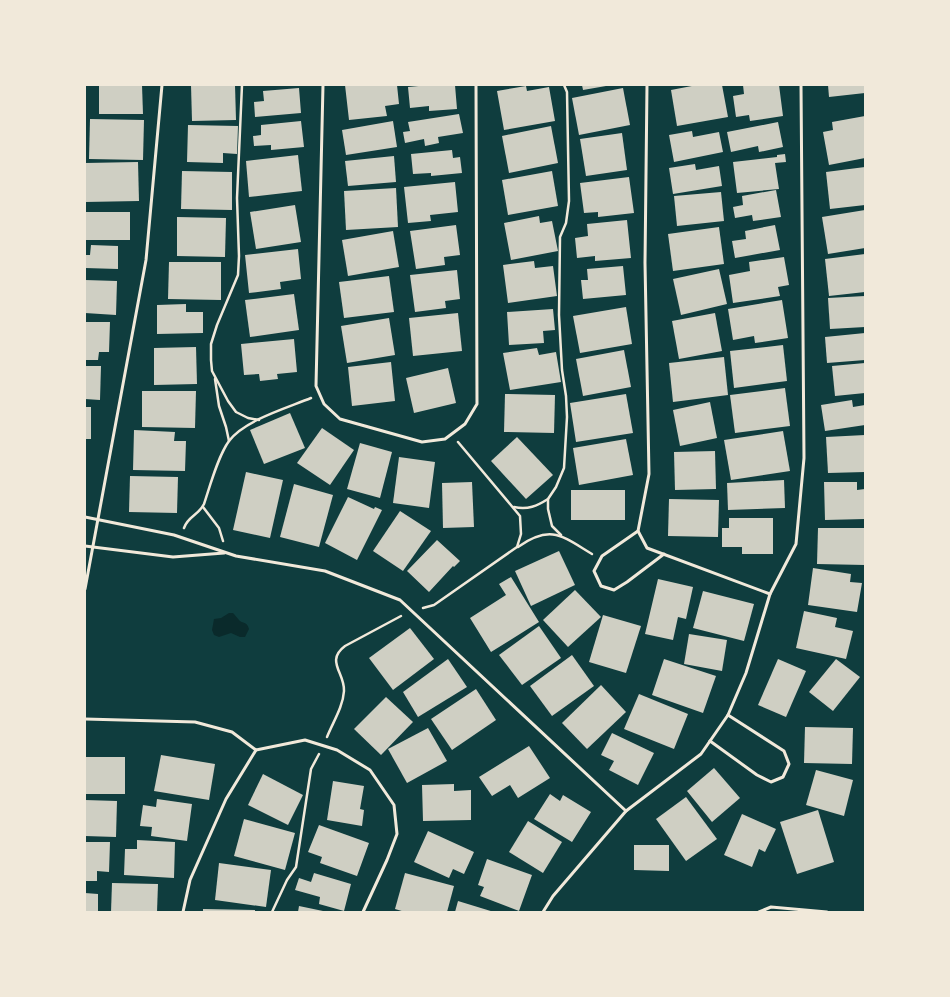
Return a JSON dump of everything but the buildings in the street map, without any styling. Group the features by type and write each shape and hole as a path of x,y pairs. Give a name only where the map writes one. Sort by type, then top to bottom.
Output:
{"lane":[{"path":"85,589 146,260 162,85"},
{"path":"323,85 316,386 324,404 340,419 422,442 445,439 465,424 477,404 476,85"},
{"path":"646,85 645,263 649,474 638,531 647,548 770,594"},
{"path":"543,912 553,896 626,811 701,754 728,715 746,674 770,594 796,544 804,458 801,85"},
{"path":"85,517 181,538 226,553 325,571 400,600 626,811"},
{"path":"638,531 602,556 594,571 601,586 614,590 664,554"},
{"path":"85,546 173,557 226,553"},
{"path":"710,741 757,775 771,782 783,777 789,764 784,751 728,715"},
{"path":"85,719 195,722 232,732 256,750"},
{"path":"184,912 190,880 226,799 256,750 305,740 337,750 370,770 394,805 397,834 387,860 363,912"},
{"path":"759,912 771,907 827,912"}],"path":[{"path":"242,85 237,198 239,256 238,275 224,306 211,344 211,360 212,371 228,401 236,412 248,418 259,420"},
{"path":"514,507 522,509 534,507 548,499 556,487 564,468 567,418 559,329 560,237 566,223 569,201 567,92 564,85"},
{"path":"215,377 219,406 230,441"},
{"path":"181,538 186,521 201,511 203,507 223,453 230,441 242,428 320,395"},
{"path":"452,434 520,516 522,525 517,547"},
{"path":"548,499 549,517 552,526 561,535 600,559"},
{"path":"203,507 219,528 226,553"},
{"path":"272,912 287,880 296,867 311,769 344,696 345,689 336,659 338,651 402,615 434,605 528,539 541,535 561,535"}],"water":[{"path":"229,613 233,613 240,621 247,625 249,629 245,637 240,637 231,633 219,637 214,635 212,630 214,619 221,618"}]}
